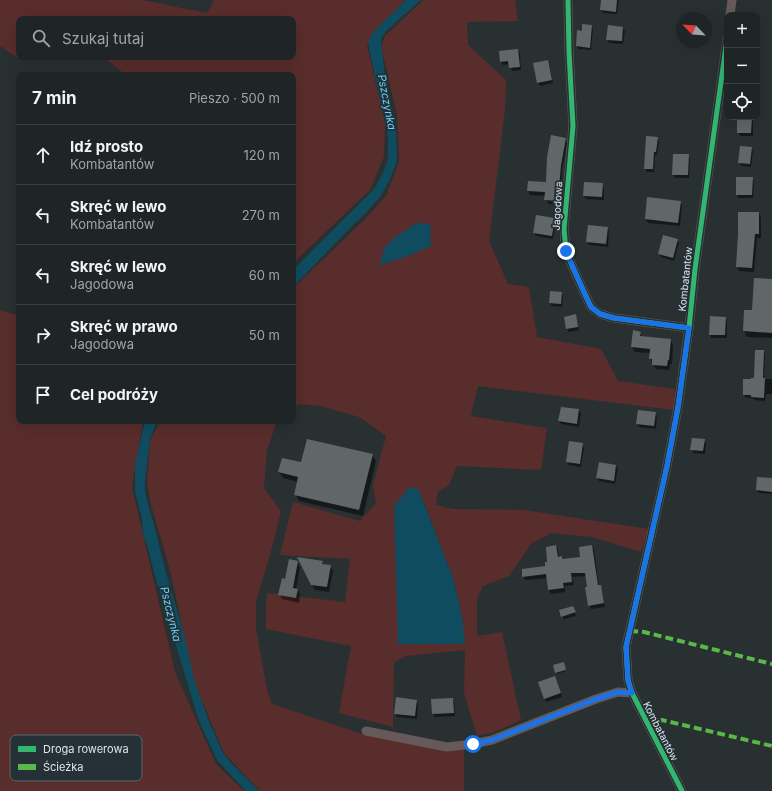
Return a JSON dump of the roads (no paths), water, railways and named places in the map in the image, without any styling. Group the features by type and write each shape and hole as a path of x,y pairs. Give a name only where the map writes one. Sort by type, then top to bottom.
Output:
{"street":[{"name":"Jagodowa","path":"568,0 573,126 564,229 566,251 591,307 600,314 614,318 689,328"},
{"path":"730,12 732,0"},
{"name":"Kombatantów","path":"682,791 632,693 628,680 626,647 667,466 678,407 689,328 695,269 726,48"},
{"name":"Kombatantów","path":"366,731 447,747 473,744 492,740 603,696 618,692 632,693"}],"water":[{"name":"Pszczynka","path":"406,0 421,0 386,31 381,39 385,79 396,127 397,161 390,179 380,197 296,284 296,267 374,189 382,175 388,159 388,137 369,48 369,39 375,30"},
{"path":"417,223 430,224 431,246 408,256 380,265 384,248 398,235"},
{"name":"Pszczynka","path":"144,424 156,424 150,439 145,493 184,634 194,679 209,722 223,753 259,791 246,791 217,760 199,721 155,576 147,544 143,535 142,518 135,492 135,464"},
{"path":"409,488 418,488 453,578 462,617 465,644 398,644 394,506"}]}
